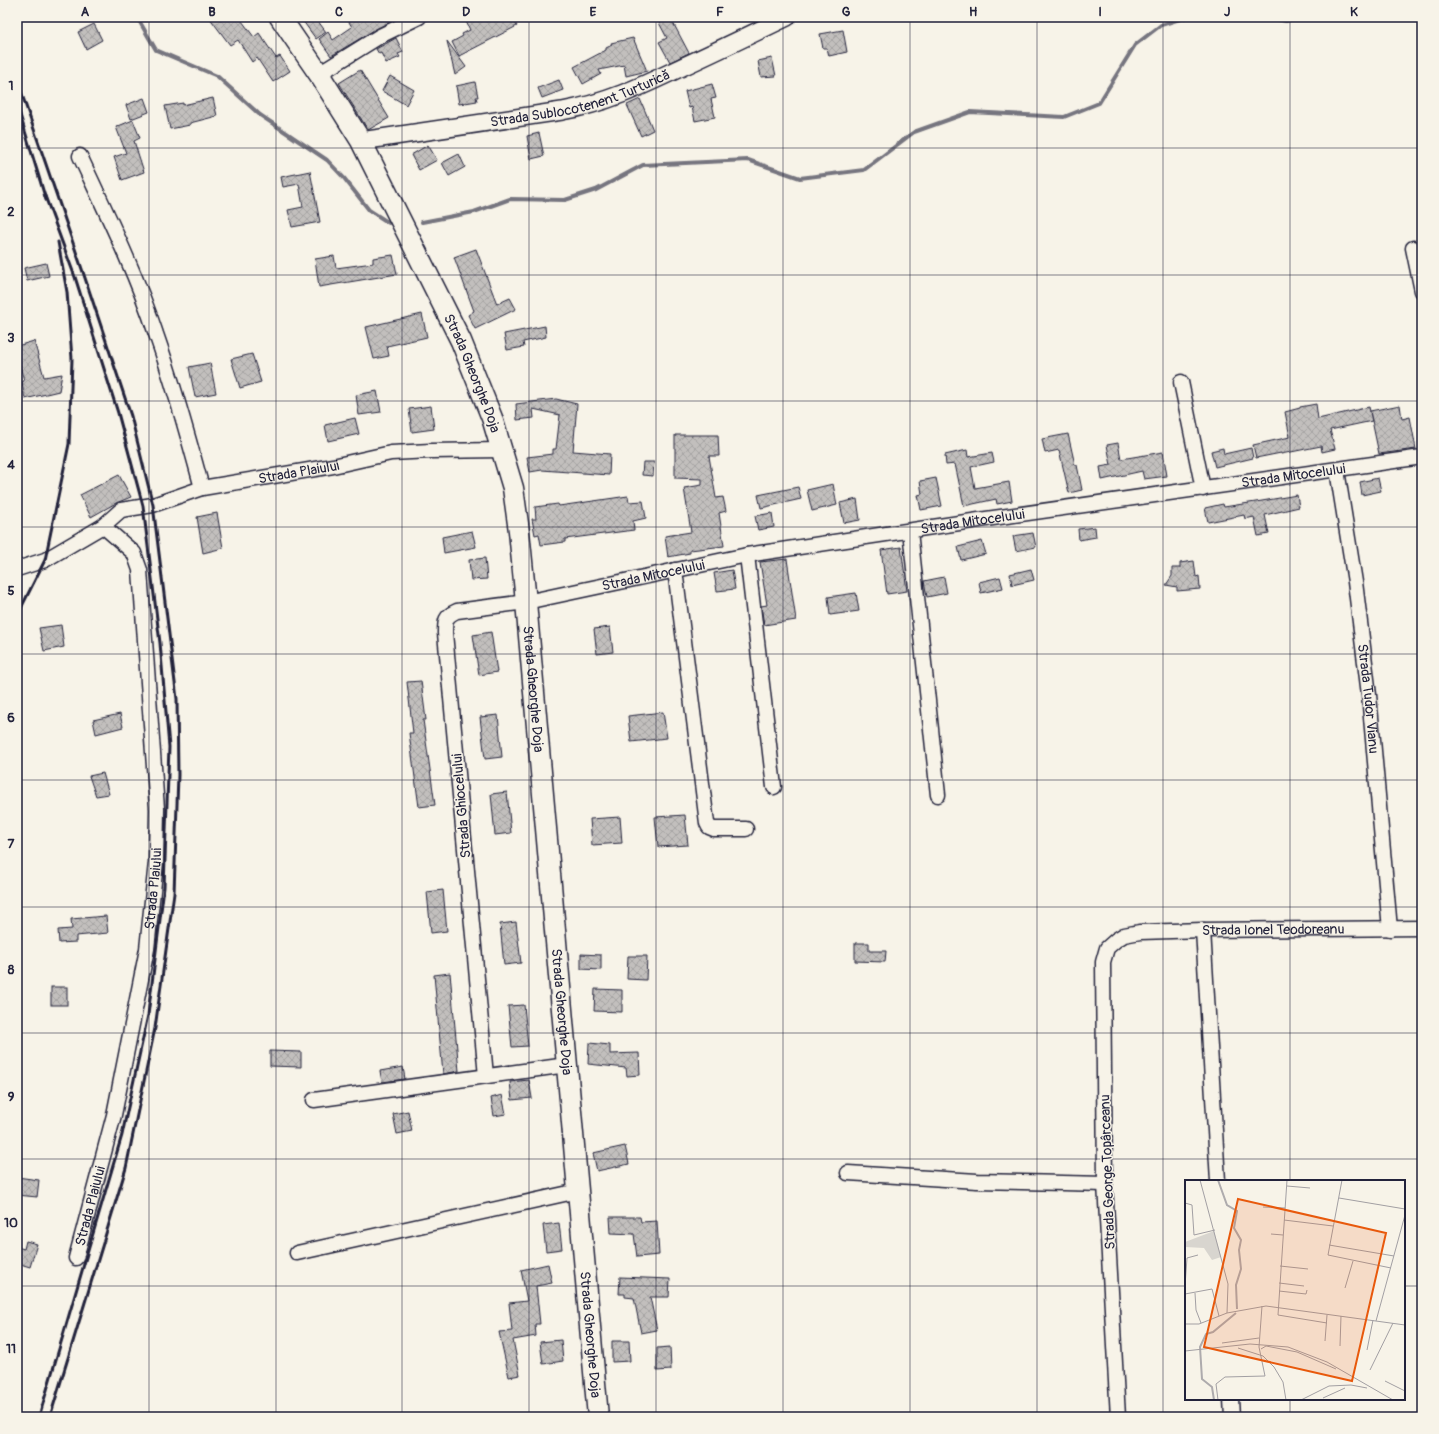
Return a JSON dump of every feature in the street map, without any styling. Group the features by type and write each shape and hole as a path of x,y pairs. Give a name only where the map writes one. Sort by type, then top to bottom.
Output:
{"main road":[{"name":"Strada Gheorghe Doja","path":"280,17 362,141 462,341 482,390 513,488 526,602 598,1417"}],"street":[{"path":"319,74 380,36 420,17"},
{"name":"Strada Sublocotenent Turturică","path":"362,141 562,111 609,100 748,37 787,17"},
{"path":"80,156 111,222 156,333 181,413 202,488"},
{"path":"1413,248 1422,291"},
{"path":"1181,382 1203,489"},
{"name":"Strada Plaiului","path":"17,569 45,560 103,526 121,510 153,505 202,488 333,466 391,453 502,450"},
{"name":"Strada Mitocelului","path":"526,602 747,555 1422,457"},
{"name":"Strada Tudor Vianu","path":"1337,470 1355,582 1369,695 1390,929"},
{"name":"Strada Plaiului","path":"76,1258 114,1115 147,949 156,862 157,809 140,570 134,553 103,526"},
{"path":"910,531 938,795"},
{"path":"747,555 774,787"},
{"path":"675,570 707,823 709,827 714,829 746,830"},
{"name":"Strada Ghiocelului","path":"486,1076 445,625 446,619 450,614 457,611 526,602"},
{"name":"Strada Ionel Teodoreanu","path":"1124,935 1140,932 1203,930 1422,928"},
{"path":"1203,930 1218,1180"},
{"name":"Strada George Topârceanu","path":"1118,1417 1105,1184 1104,962 1107,948 1124,935"},
{"path":"314,1100 567,1065"},
{"path":"848,1173 977,1181 1105,1184"},
{"path":"297,1253 578,1192"},
{"path":"1231,1400 1232,1417"}],"building":[{"path":"209,17 239,17 254,37 259,33 276,58 280,56 290,71 273,82 257,58 252,62 238,40 230,45"},
{"path":"300,17 315,17 326,32 316,39"},
{"path":"346,17 400,17 376,29 331,56 319,39 328,32 333,40 352,27"},
{"path":"464,17 512,17 517,26 459,56 452,42 470,30"},
{"path":"656,17 670,17 689,53 670,62 659,42 667,38"},
{"path":"94,24 102,40 86,49 78,32"},
{"path":"843,30 847,52 829,56 827,48 823,48 820,34"},
{"path":"396,38 403,52 398,54 400,57 386,63 381,53 379,54 376,49"},
{"path":"633,38 647,71 626,76 624,65 599,70 601,74 583,84 574,67 606,50 606,48 612,45 611,43"},
{"path":"447,41 466,67 455,75"},
{"path":"772,58 776,76 761,77 758,61"},
{"path":"360,70 389,118 368,130 339,83"},
{"path":"390,76 414,90 406,105 382,91"},
{"path":"559,80 563,90 542,98 538,88"},
{"path":"475,82 478,97 476,97 477,101 459,104 456,86"},
{"path":"712,84 716,98 711,99 715,117 695,121 692,107 689,108 685,91"},
{"path":"144,98 149,112 131,119 126,105"},
{"path":"213,98 217,116 190,123 190,125 170,129 165,106 183,103 183,105"},
{"path":"640,99 653,130 641,136 627,105"},
{"path":"133,120 140,138 134,141 144,172 122,180 114,157 126,153 116,127"},
{"path":"539,133 544,156 531,159 527,136"},
{"path":"428,145 437,160 419,170 411,155"},
{"path":"459,154 465,167 449,176 442,163"},
{"path":"310,171 320,222 292,227 288,210 303,207 299,184 283,187 281,177"},
{"path":"476,249 497,304 510,298 516,309 475,329 468,315 474,311 454,257"},
{"path":"393,255 397,274 319,287 315,259 334,256 336,268 373,263 373,258"},
{"path":"46,263 49,276 27,281 24,268"},
{"path":"422,314 427,337 387,346 389,356 374,359 366,327"},
{"path":"545,326 546,337 523,342 524,347 507,350 504,334"},
{"path":"34,341 44,377 62,374 59,391 25,399 22,382 24,381 17,354 17,346"},
{"path":"252,354 261,382 240,388 231,359"},
{"path":"210,363 216,393 195,397 189,367"},
{"path":"377,391 381,412 359,415 356,395"},
{"path":"556,399 577,404 573,451 610,454 609,475 542,470 530,472 527,457 553,454 553,449 556,449 560,415 533,409 534,418 517,420 516,404"},
{"path":"1316,404 1318,419 1369,407 1372,421 1330,430 1335,449 1322,452 1321,446 1256,458 1253,445 1290,437 1285,412"},
{"path":"1400,405 1402,419 1410,417 1416,449 1379,454 1370,411"},
{"path":"431,406 434,429 412,432 409,409"},
{"path":"355,418 359,434 328,441 325,425"},
{"path":"1068,434 1075,465 1077,465 1082,490 1069,493 1059,450 1045,453 1042,439"},
{"path":"675,435 718,435 719,456 709,456 716,498 723,497 726,511 719,513 724,546 690,550 690,553 668,557 665,536 691,532 684,488 702,485 702,479 675,478"},
{"path":"1118,443 1121,459 1163,452 1167,476 1144,479 1142,471 1102,480 1100,467 1111,465 1107,445"},
{"path":"1223,448 1224,454 1251,448 1253,458 1215,467 1211,451"},
{"path":"967,450 968,457 992,453 994,462 971,467 975,488 1009,482 1012,501 997,504 996,499 964,506 955,464 946,465 945,455"},
{"path":"643,462 654,462 653,476 642,475"},
{"path":"119,475 131,497 116,503 91,517 80,495"},
{"path":"936,478 942,506 921,510 918,495 922,494 920,481"},
{"path":"1378,478 1381,491 1362,495 1360,482"},
{"path":"833,484 837,505 812,511 807,490"},
{"path":"798,487 801,499 761,508 758,495"},
{"path":"1297,495 1299,507 1265,515 1269,534 1258,536 1254,517 1245,519 1244,515 1208,522 1205,508 1223,504 1224,507"},
{"path":"628,496 629,502 643,501 646,518 633,521 634,530 565,539 565,542 541,545 539,534 535,535 532,519 536,519 535,507 558,504 559,506"},
{"path":"857,499 860,520 844,523 840,503"},
{"path":"217,513 223,548 203,553 197,517"},
{"path":"772,513 774,527 758,530 755,516"},
{"path":"1095,527 1096,537 1079,540 1078,529"},
{"path":"472,531 476,547 444,553 442,537"},
{"path":"1033,533 1036,547 1016,551 1013,536"},
{"path":"982,541 986,554 961,560 958,547"},
{"path":"901,547 907,591 887,594 881,550"},
{"path":"485,558 487,579 471,580 469,560"},
{"path":"787,559 796,620 764,625 761,606 767,605 760,562"},
{"path":"1194,561 1196,577 1199,576 1200,589 1177,591 1177,587 1166,585 1172,576 1172,568 1180,568 1180,563"},
{"path":"1031,569 1034,580 1012,585 1010,574"},
{"path":"732,570 735,589 717,591 714,573"},
{"path":"944,577 947,593 927,597 924,581"},
{"path":"1000,577 1003,588 981,593 979,582"},
{"path":"856,593 859,611 830,615 828,597"},
{"path":"61,625 64,647 44,651 39,628"},
{"path":"610,627 613,652 597,654 594,629"},
{"path":"491,632 497,672 479,675 473,635"},
{"path":"421,681 426,720 423,720 435,805 419,807 409,733 413,733 407,682"},
{"path":"663,712 667,738 631,742 628,716"},
{"path":"120,714 123,727 96,734 93,720"},
{"path":"498,715 502,757 485,759 480,717"},
{"path":"103,773 109,794 96,796 89,776"},
{"path":"507,792 511,833 495,835 491,794"},
{"path":"685,815 688,845 658,847 655,817"},
{"path":"620,817 622,843 592,845 590,819"},
{"path":"443,890 447,931 431,933 427,892"},
{"path":"106,916 108,933 76,936 76,942 59,943 58,930 72,929 71,919"},
{"path":"516,922 521,963 504,965 500,924"},
{"path":"855,943 869,943 869,951 886,951 885,962 855,961"},
{"path":"581,954 601,955 601,970 581,969"},
{"path":"628,956 647,956 646,980 627,979"},
{"path":"450,973 459,1071 443,1074 434,975"},
{"path":"51,987 67,987 67,1005 51,1005"},
{"path":"595,989 622,990 622,1012 594,1011"},
{"path":"524,1005 528,1046 512,1047 508,1006"},
{"path":"589,1043 610,1045 610,1054 639,1053 640,1075 627,1076 626,1068 588,1064"},
{"path":"270,1051 301,1052 301,1067 270,1066"},
{"path":"403,1067 405,1079 382,1082 380,1071"},
{"path":"529,1080 532,1098 512,1100 510,1082"},
{"path":"502,1095 506,1114 494,1116 491,1098"},
{"path":"408,1111 412,1131 397,1134 393,1114"},
{"path":"625,1146 629,1164 597,1171 593,1153"},
{"path":"17,1177 39,1180 37,1197 17,1195"},
{"path":"610,1217 640,1217 641,1222 657,1221 659,1255 637,1257 634,1234 611,1233"},
{"path":"559,1223 562,1249 546,1251 543,1225"},
{"path":"26,1241 37,1244 30,1267 17,1263 17,1247 24,1249"},
{"path":"548,1264 552,1283 536,1286 540,1324 535,1324 536,1336 513,1340 520,1375 509,1377 499,1332 512,1331 509,1303 527,1301 521,1270"},
{"path":"620,1277 670,1279 669,1297 650,1297 657,1330 641,1333 634,1298 625,1297 625,1294 619,1294"},
{"path":"561,1340 563,1361 543,1364 540,1342"},
{"path":"612,1341 629,1341 630,1361 612,1362"},
{"path":"670,1347 671,1370 657,1371 657,1348"}],"waterway":[{"path":"137,17 156,50 217,76 260,115 327,160 344,178 369,210 389,223"},
{"path":"422,222 474,212 510,199 565,200 596,190 643,165 748,160 800,178 864,170 914,132 970,112 1064,117 1099,103 1135,45 1161,25 1186,17"},
{"path":"1268,17 1286,21 1302,17"}],"railway":[{"path":"17,80 131,416 153,505 177,699 178,775 174,893 155,1028 126,1168 50,1417"},
{"path":"17,105 46,200"},
{"path":"39,1417 122,1135 148,1015 164,887 169,747 160,643 143,506 118,413 75,277 45,196"},
{"path":"17,616 45,560 69,444 72,359 67,292 58,242"}]}
